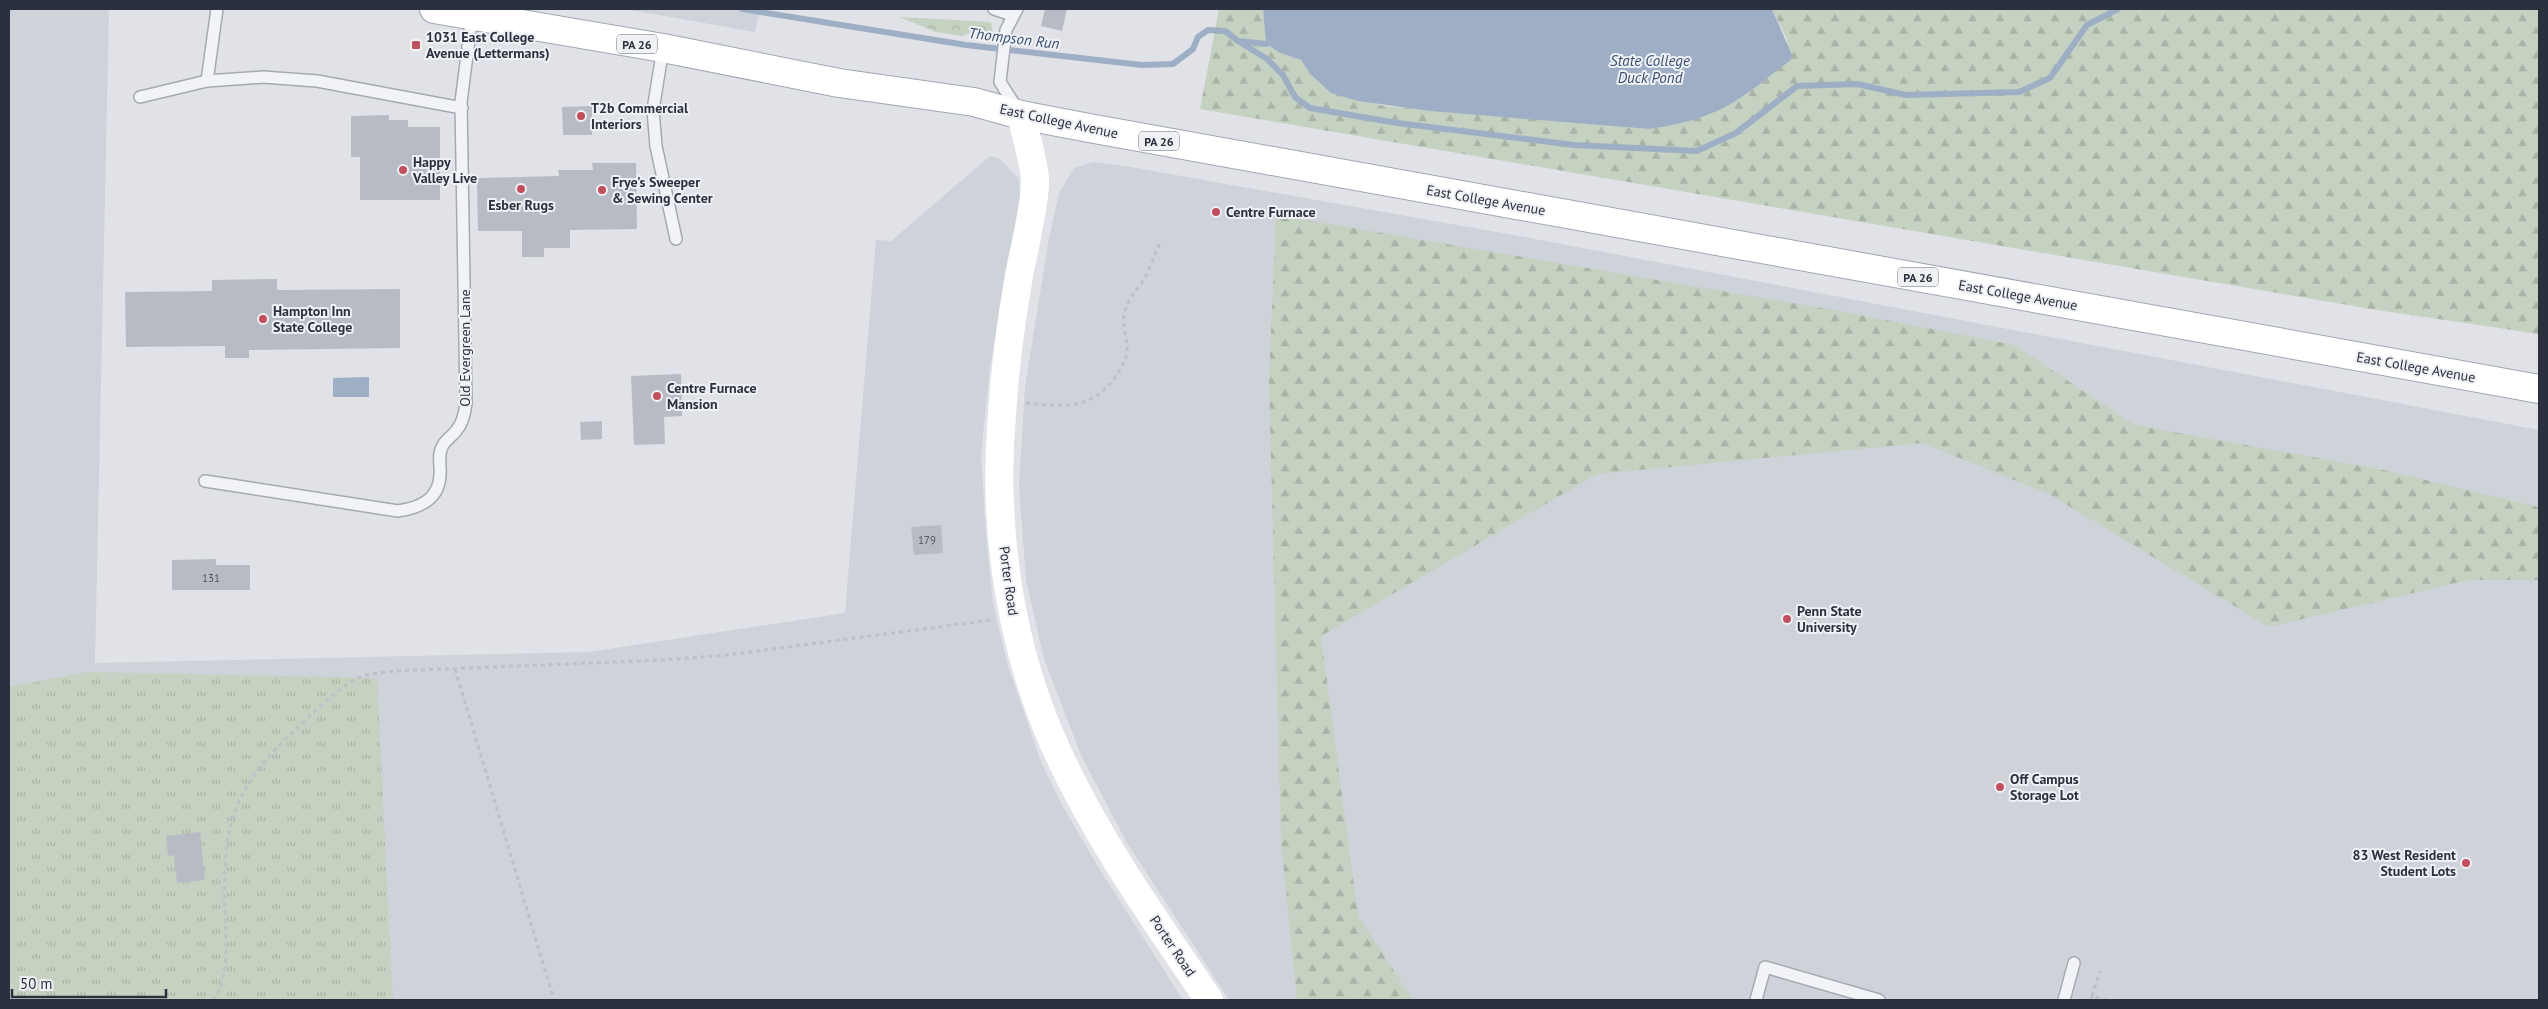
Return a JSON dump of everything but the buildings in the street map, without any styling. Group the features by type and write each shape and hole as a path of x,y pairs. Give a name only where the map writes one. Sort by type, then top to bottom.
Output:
{"main road":[{"name":"East College Avenue","path":"434,9 663,48 839,82 974,102 1021,116 2539,389"},
{"name":"Porter Road","path":"1021,116 1036,183 1014,304 1000,435 1000,501 1005,557 1014,616 1024,656 1044,718 1062,762 1087,811 1142,900 1209,1000"}],"lane":[{"path":"207,81 217,9"},
{"path":"994,9 1014,12 1005,36 1000,82 1021,116"},
{"name":"Old Evergreen Lane","path":"205,481 398,510 416,508 428,501 437,490 440,476 439,455 444,443 457,431 464,420 466,403 462,108 464,68 472,16"},
{"path":"663,48 653,110 656,146 676,239"},
{"path":"140,98 207,81 263,78 317,81 462,108"},
{"path":"2064,1000 2074,963"},
{"path":"1756,1000 1766,967 1879,1000"}],"path":[{"path":"1003,401 1074,406 1095,398 1108,387 1120,372 1126,354 1128,341 1124,312 1131,296 1143,281 1160,243"},
{"path":"213,1000 220,991 225,961 226,844 234,811 251,777 275,749 322,705 359,677 395,671 727,656 1014,616"},
{"path":"456,669 554,1000"},
{"path":"2100,970 2092,998 2106,1000"}],"shaded area":[{"path":"9,9 109,9 95,663 589,652 845,613 876,240 891,241 990,156 1000,159 1018,178 1021,199 990,367 981,455 993,604 1008,666 1041,762 1062,805 1100,870 1183,1000 9,1000"},
{"path":"625,9 760,9 755,32"},
{"name":"Penn State University","path":"1093,162 1125,166 1530,238 2539,430 2539,1000 1229,1000 1126,841 1081,755 1044,659 1026,580 1019,487 1025,387 1049,238 1059,193 1074,168"}],"green space":[{"path":"1219,9 1263,9 1266,44 1280,53 1301,60 1310,74 1331,93 1385,106 1649,129 1790,61 1787,39 1772,9 2539,9 2539,334 2377,310 1200,109"},
{"path":"899,17 991,22 994,38 974,31 962,36 936,32"},
{"path":"1276,215 1845,312 2014,345 2134,425 2384,470 2539,507 2539,580 2469,580 2269,627 2049,494 1922,443 1597,474 1321,636 1358,916 1413,1000 1297,1000 1281,841 1269,380"},
{"path":"88,672 374,678 377,682 393,1000 9,1000 9,687"}],"water":[{"name":"State College Duck Pond","path":"1263,9 1772,9 1792,55 1790,61 1729,105 1696,119 1649,129 1430,111 1358,101 1331,93 1310,74 1301,60 1280,53 1266,44"},
{"path":"369,377 369,397 333,397 333,378"}],"waterway":[{"name":"Thompson Run","path":"742,9 966,45 1142,65 1173,64 1193,49 1198,37 1208,30 1225,31 1238,41 1266,44"},
{"path":"1238,41 1267,59 1283,75 1295,97 1310,108 1397,123 1574,145 1697,151 1736,133 1797,86 1857,84 1906,95 2019,92 2050,78 2087,25 2118,9"}],"place":[{"name":"1031 East College Avenue (Lettermans)","path":"416,45"},
{"name":"T2b Commercial Interiors","path":"581,116"},
{"name":"Happy Valley Live","path":"403,170"},
{"name":"Esber Rugs","path":"521,189"},
{"name":"Frye's Sweeper & Sewing Center","path":"602,190"},
{"name":"Centre Furnace","path":"1216,212"},
{"name":"Hampton Inn State College","path":"263,319"},
{"name":"Centre Furnace Mansion","path":"657,396"},
{"name":"Penn State University","path":"1787,619"},
{"name":"Off Campus Storage Lot","path":"2000,787"},
{"name":"83 West Resident Student Lots","path":"2466,863"}]}
